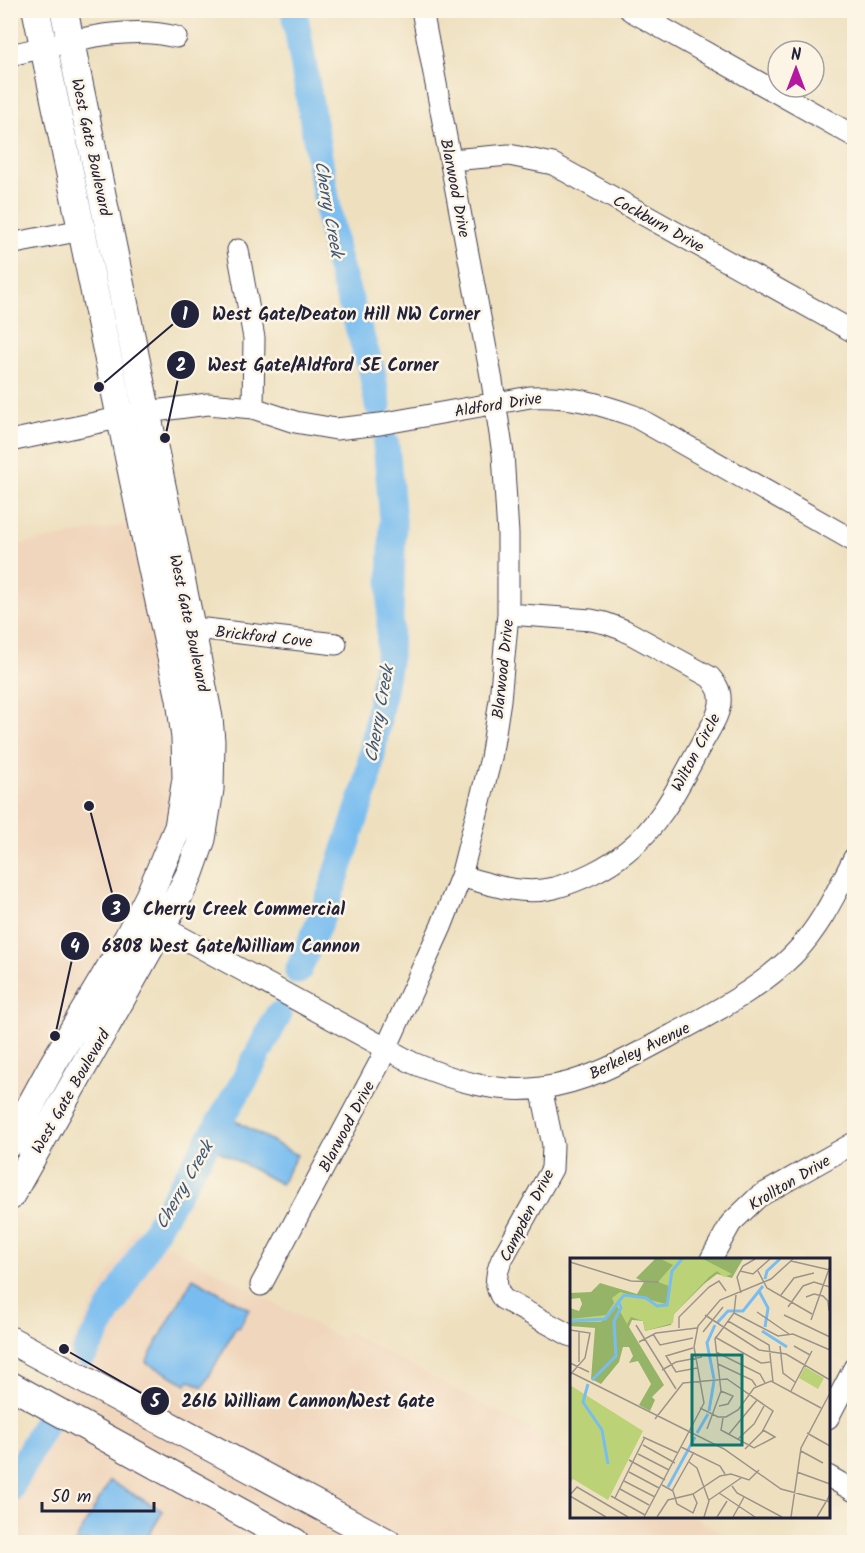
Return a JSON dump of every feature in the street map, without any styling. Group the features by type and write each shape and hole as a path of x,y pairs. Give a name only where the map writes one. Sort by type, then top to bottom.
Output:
{"main road":[{"name":"West Gate Boulevard","path":"10,1197 80,1076 151,920 152,891 178,827 186,779 186,738 180,696 36,10"},
{"name":"West Gate Boulevard","path":"10,1143 53,1064 151,920 190,873 202,839 212,762 209,718 192,631 64,10"},
{"path":"53,1064 80,1076"},
{"path":"10,1340 387,1542"},
{"path":"10,1385 296,1542"}],"street":[{"name":"Blarwood Drive","path":"261,1286 386,1049 418,981 460,876 490,758 500,700 508,614 509,569 503,454 496,404 422,10"},
{"path":"630,10 855,136"},
{"path":"10,55 128,32 158,33 176,37"},
{"name":"Cockburn Drive","path":"451,160 509,155 553,164 855,332"},
{"path":"10,244 82,230"},
{"path":"238,250 253,330 253,408"},
{"name":"Aldford Drive","path":"10,441 147,412 208,404 253,408 295,422 336,429 368,426 530,398 551,396 575,398 634,416 855,541"},
{"name":"Wilton Circle","path":"460,876 521,892 538,891 579,880 626,852 643,837 677,789 720,705 720,695 710,677 624,630 591,620 508,614"},
{"name":"Brickford Cove","path":"192,631 205,629 336,644"},
{"name":"Berkeley Avenue","path":"151,920 412,1063 464,1083 490,1087 541,1088 574,1080 620,1063 721,1009 753,987 795,953 828,908 855,858"},
{"name":"Campden Drive","path":"541,1088 553,1144 552,1169 502,1259 496,1274 496,1283 502,1299 570,1335"},
{"name":"Krollton Drive","path":"712,1258 732,1223 758,1197 855,1143"},
{"path":"829,1416 855,1368"},
{"path":"829,1477 855,1491"}],"shaded area":[{"path":"128,524 159,669 169,733 172,783 164,830 139,890 11,1118 11,546"},
{"path":"134,1227 343,1340 347,1331 570,1450 570,1517 693,1517 742,1542 11,1542 11,1456"}],"water":[{"path":"234,1120 297,1155 281,1184 217,1150"},
{"path":"193,1278 249,1309 239,1328 236,1327 203,1387 189,1380 186,1384 146,1362"},
{"path":"110,1481 163,1511 145,1542 75,1542"}],"waterway":[{"name":"Cherry Creek","path":"294,10 336,255 372,372 378,405"},
{"name":"Cherry Creek","path":"298,971 327,904 367,783 389,655 393,520 386,445"},
{"name":"Cherry Creek","path":"85,1353 244,1081 278,1015"},
{"name":"Cherry Creek","path":"10,1489 46,1422"}],"place":[{"name":"West Gate/Deaton Hill NW Corner","path":"99,387"},
{"name":"West Gate/Aldford SE Corner","path":"165,438"},
{"name":"Cherry Creek Commercial","path":"89,806"},
{"name":"6808 West Gate/William Cannon","path":"55,1036"},
{"name":"2616 William Cannon/West Gate","path":"64,1349"}]}
